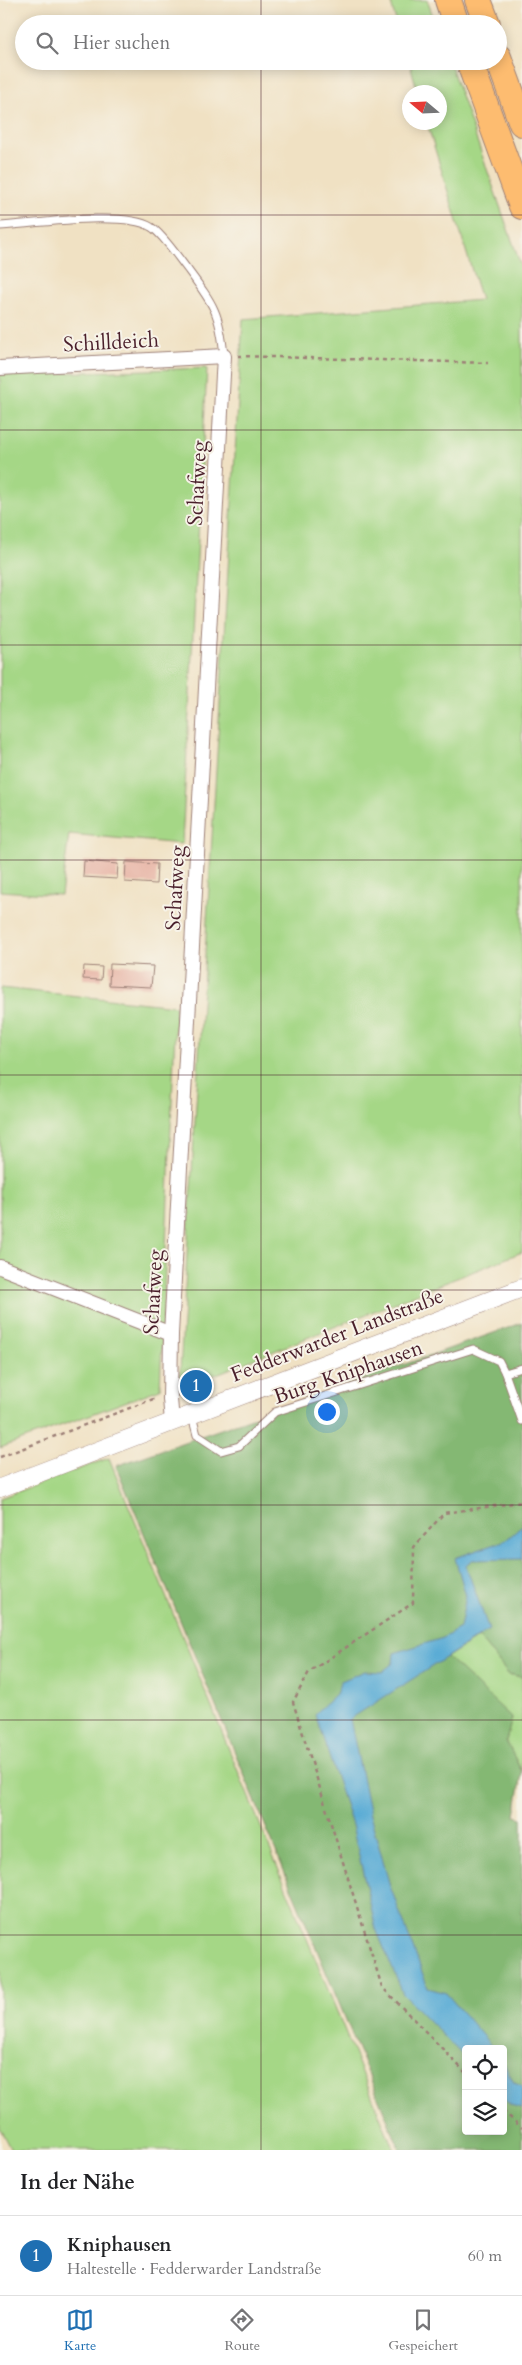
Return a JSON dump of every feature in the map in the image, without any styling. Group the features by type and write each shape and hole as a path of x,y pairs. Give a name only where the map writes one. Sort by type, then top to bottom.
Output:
{"highway":[{"path":"448,0 453,15"},
{"path":"478,0 484,15"},
{"path":"472,70 522,206"},
{"path":"503,70 522,123"}],"street":[{"name":"Schilldeich","path":"0,368 224,356"},
{"name":"Schafweg","path":"172,1422 170,1399 171,1334 224,356"},
{"path":"0,1267 171,1334"},
{"name":"Fedderwarder Landstraße","path":"0,1488 522,1288"}],"lane":[{"path":"0,226 122,218 151,227 212,301 221,325 224,356"},
{"name":"Burg Kniphausen","path":"192,1415 197,1435 221,1451 239,1446 275,1412 473,1349 499,1361 522,1422"},
{"path":"505,1373 522,1368"}],"path":[{"path":"224,356 488,363"},
{"path":"0,1457 156,1398 170,1399"},
{"path":"462,2069 382,1987 293,1702 309,1672 413,1603 414,1547 444,1513 522,1502"},
{"path":"507,2115 522,2128"}],"green space":[{"path":"390,0 427,0 433,15 394,15"},
{"path":"412,70 452,70 522,269 522,1252 179,1389 243,319 481,300 429,130 447,130 447,85 416,85"},
{"path":"207,368 182,844 69,834 61,895 0,891 0,375"},
{"path":"0,988 176,1006 160,1389 0,1448"},
{"path":"522,1323 522,1677 508,1674 479,1637 447,1657 512,1718 506,1741 522,1772 515,1816 522,1818 522,2150 400,2150 116,1466"},
{"path":"109,1458 394,2150 11,2150 0,2129 0,1498"},
{"path":"479,1636 508,1674 522,1677 522,1772 506,1741 447,1657"}],"water":[{"path":"522,1526 522,1559 472,1560 466,1566 489,1630 350,1719 370,1815 390,1886 428,1988 446,1993 491,2045 462,2045 462,2055 403,1994 376,1929 352,1825 315,1714 336,1694 341,1681 365,1671 382,1672 393,1663 394,1653 443,1638 460,1628 466,1596 455,1558 506,1540"},
{"path":"507,2069 514,2083 522,2086 522,2108 510,2105 507,2102"}],"building":[{"path":"84,861 118,864 117,879 83,877"},
{"path":"126,862 157,864 156,884 125,882"},
{"path":"110,964 153,966 151,987 109,985"},
{"path":"84,966 102,967 101,980 83,979"}],"place":[{"name":"Kniphausen","path":"196,1386"}]}
